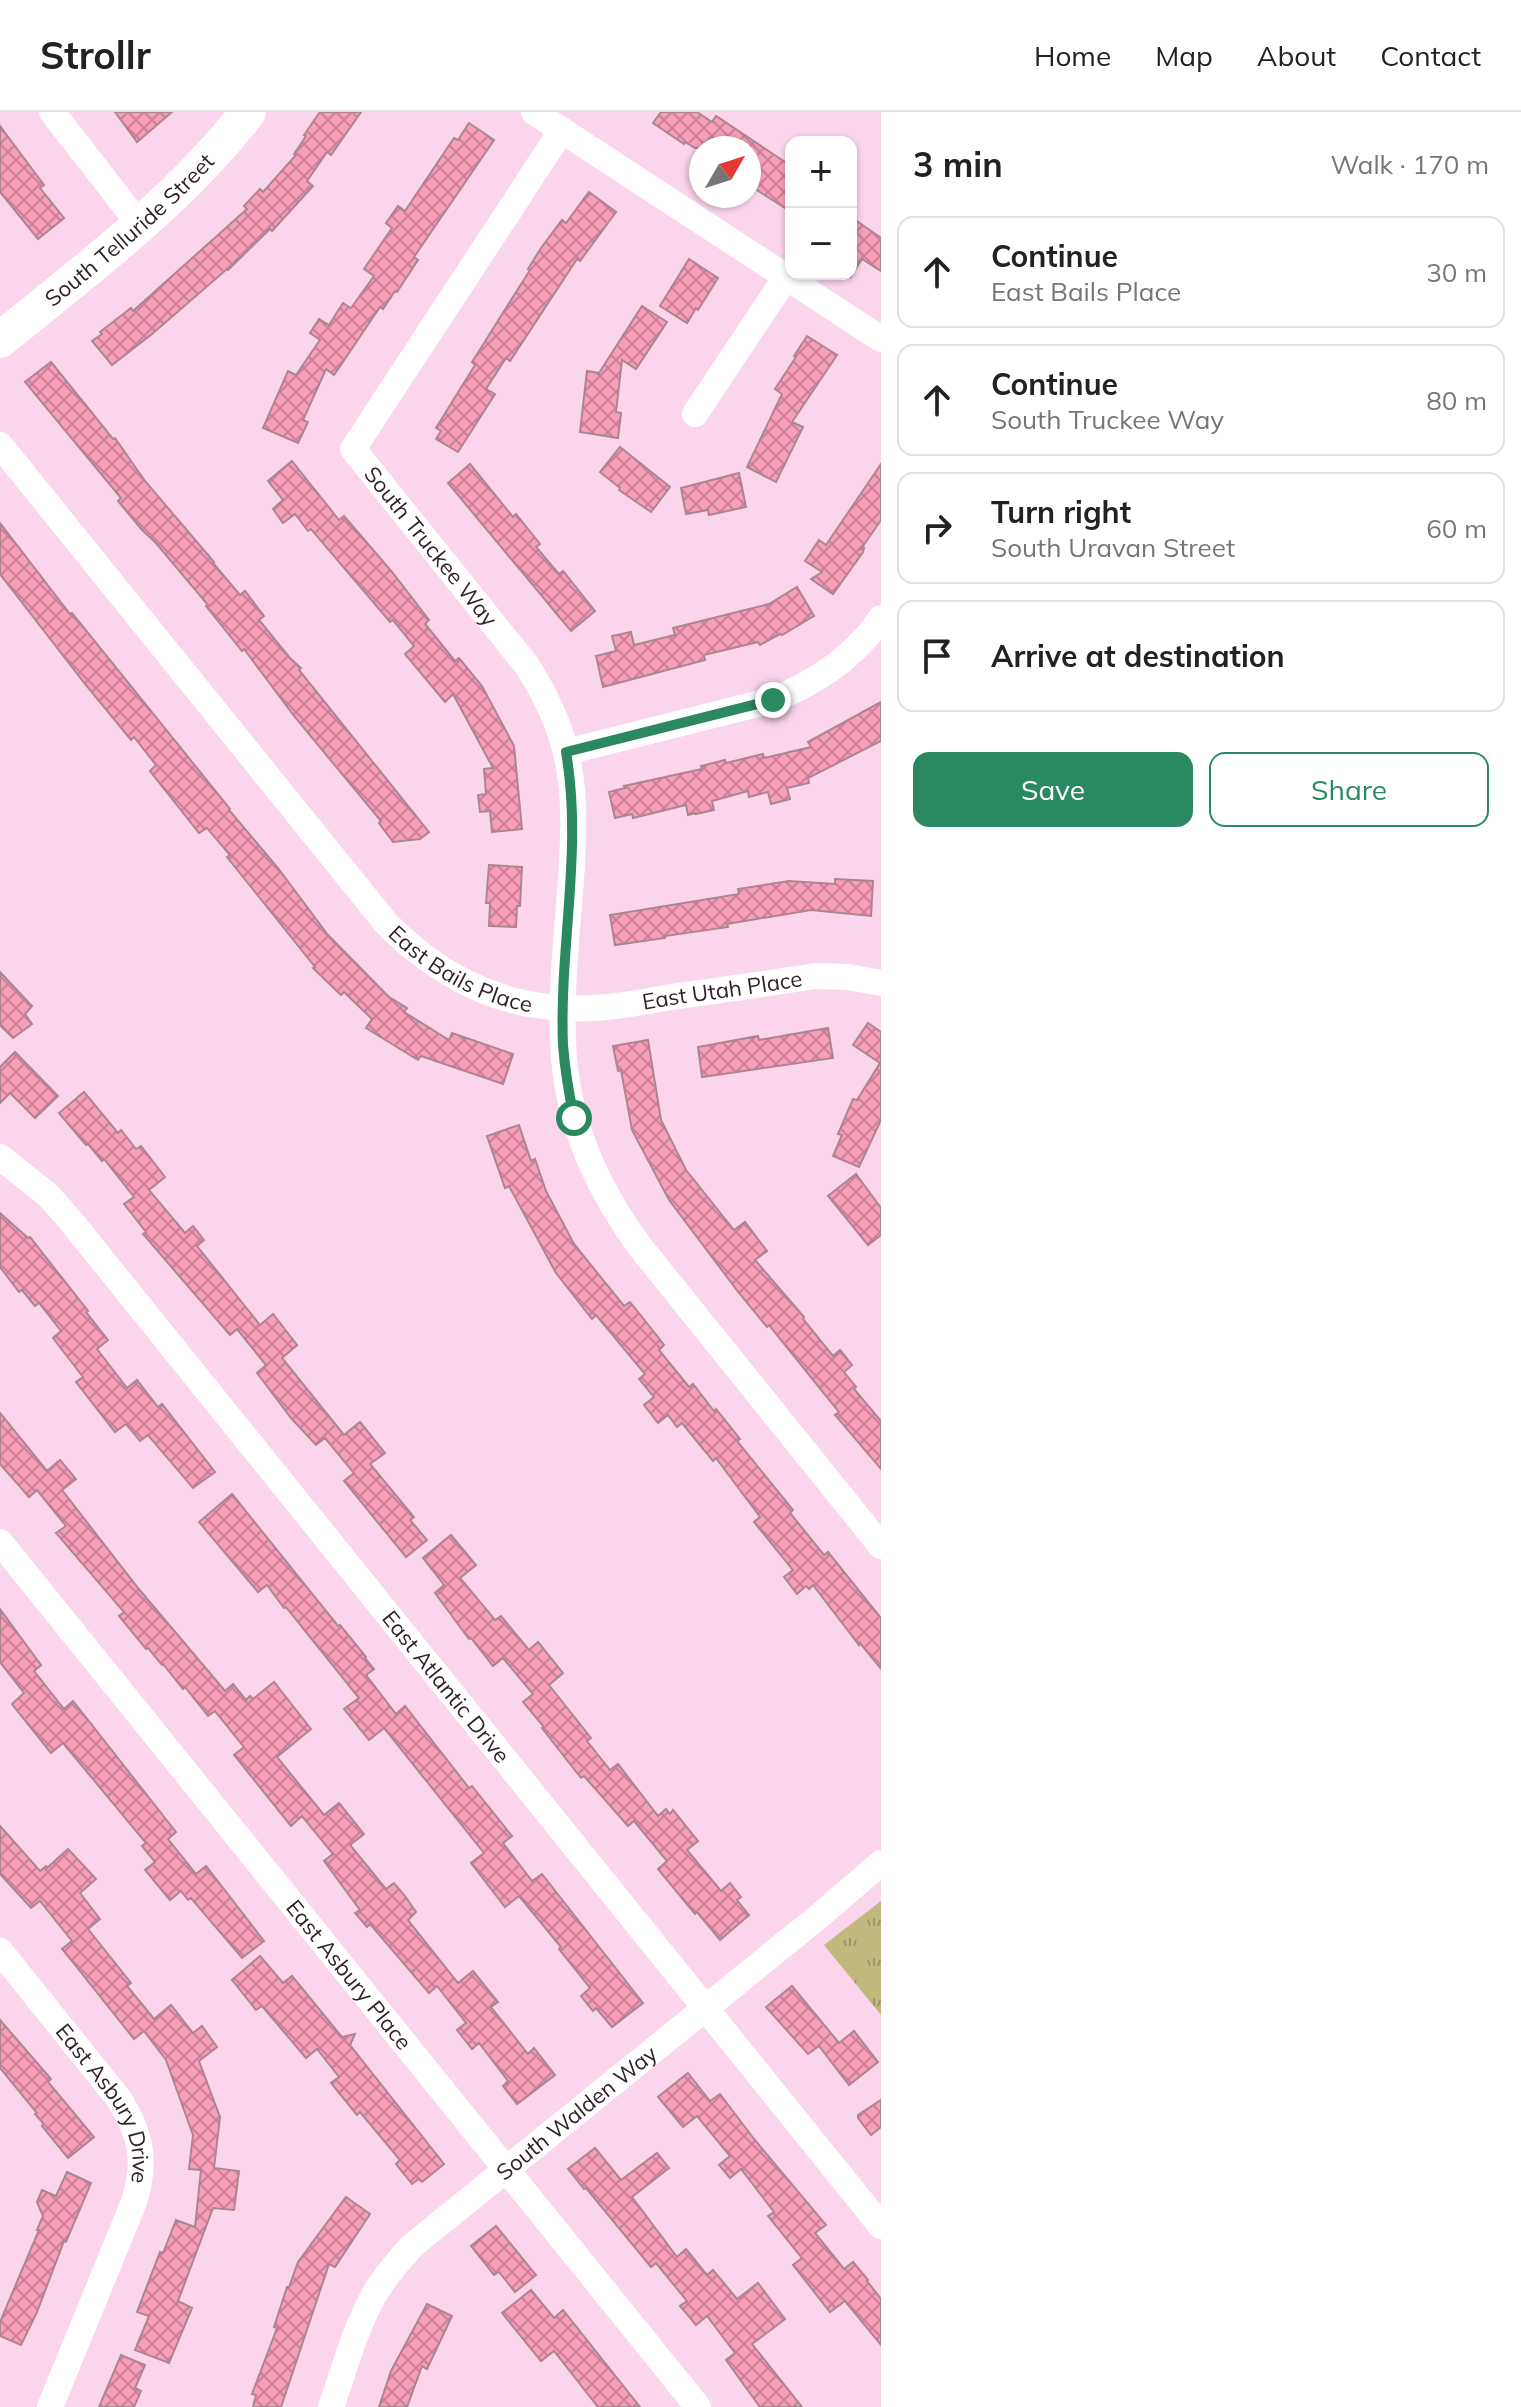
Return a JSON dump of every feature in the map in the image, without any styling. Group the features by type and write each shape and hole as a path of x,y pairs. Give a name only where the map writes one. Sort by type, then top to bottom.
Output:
{"street":[{"path":"52,112 140,225"},
{"name":"South Telluride Street","path":"0,340 140,225 205,161 248,112"},
{"path":"534,112 785,276"},
{"name":"South Truckee Way","path":"562,130 353,449 528,667 542,689 558,726 572,787 574,827 564,1009"},
{"path":"695,414 785,279"},
{"path":"791,280 881,339"},
{"name":"East Bails Place","path":"0,445 396,933 437,967 460,981 498,996 564,1009 563,1045 574,1118 601,1186 619,1218 881,1546"},
{"path":"566,752 773,700 802,688 830,671 855,650 881,618"},
{"name":"East Utah Place","path":"564,1009 604,1007 816,976 848,977 881,983"},
{"name":"East Atlantic Drive","path":"0,1157 49,1196 70,1220 881,2226"},
{"name":"East Asbury Place","path":"0,1542 698,2407"},
{"name":"South Walden Way","path":"331,2407 360,2325 374,2296 391,2269 413,2245 881,1863"},
{"name":"East Asbury Drive","path":"0,1951 119,2099 131,2118 141,2154 134,2202 50,2407"}],"green space":[{"path":"881,1901 881,2015 824,1945"}],"building":[{"path":"115,112 172,112 137,142"},
{"path":"320,112 361,112 331,155 327,152 307,181 313,186 272,231 270,229 228,270 112,365 92,341 131,308 133,311 247,209 244,206 260,189 263,192 296,155 304,135"},
{"path":"661,112 697,112 712,122 716,116 746,136 689,136 689,144 684,144 653,123"},
{"path":"469,123 494,140 414,257 418,260 397,292 383,309 380,307 334,375 326,369 303,420 308,422 298,443 263,428 288,371 296,375 320,340 310,333 319,319 329,325 343,303 351,308 374,276 364,269 392,228 386,223 398,206 405,211 454,138 458,140"},
{"path":"0,126 44,185 40,188 64,218 38,239 0,192"},
{"path":"761,146 785,162 785,208 761,193"},
{"path":"589,192 616,212 580,261 577,259 510,361 506,358 486,389 495,394 458,452 436,439 441,431 436,428 541,248 562,220 566,223"},
{"path":"857,221 881,238 881,271 862,259 857,267"},
{"path":"689,259 718,278 687,323 660,306"},
{"path":"642,306 667,322 636,369 622,360 616,412 621,413 618,438 580,432 587,371 599,373"},
{"path":"807,336 837,355 792,422 803,427 776,482 747,467 782,394 775,389"},
{"path":"51,362 240,595 245,591 264,616 259,620 301,668 299,670 429,832 420,839 393,842 379,823 381,821 294,716 244,649 242,651 208,605 118,501 121,498 25,382"},
{"path":"620,447 670,487 651,512 619,490 600,472"},
{"path":"292,461 339,520 344,516 392,572 429,620 425,624 455,661 459,658 482,686 514,746 522,829 492,832 490,811 480,812 478,795 486,794 484,769 493,768 453,694 445,702 405,654 414,646 311,529 308,531 295,514 283,523 273,509 283,500 268,481"},
{"path":"470,464 513,517 516,514 540,544 536,547 559,574 563,571 595,611 571,631 448,483"},
{"path":"881,464 881,520 833,594 811,579 822,572 805,561 819,540 826,545"},
{"path":"739,473 746,507 709,515 708,510 686,514 681,488"},
{"path":"0,523 70,614 278,868 328,935 389,997 407,1008 404,1012 449,1040 452,1033 513,1054 503,1084 421,1056 418,1060 366,1028 372,1019 313,968 207,828 199,833 150,771 156,765 85,684 0,574"},
{"path":"797,587 814,616 782,635 760,645 758,642 704,655 705,660 603,687 596,656 616,651 612,636 631,632 634,645 675,635 673,628 769,604"},
{"path":"881,702 881,741 808,778 809,783 787,788 790,799 771,804 768,792 749,797 748,791 712,801 714,810 696,814 688,815 686,805 633,818 632,814 615,818 609,792 702,769 701,766 725,760 726,763 763,754 764,758 811,747 808,742"},
{"path":"489,865 522,867 516,927 489,926 490,903 486,903"},
{"path":"835,879 873,881 871,916 811,910 615,945 610,915 739,894 738,889 789,881 835,884"},
{"path":"0,972 32,1006 25,1014 32,1024 13,1038 0,1025"},
{"path":"868,1023 881,1032 881,1120 859,1167 833,1156 842,1135 838,1134 853,1099 857,1100 880,1063 853,1045"},
{"path":"828,1028 833,1058 702,1077 698,1047"},
{"path":"648,1040 661,1120 686,1170 734,1230 745,1222 767,1251 755,1260 833,1356 840,1350 852,1365 844,1372 881,1421 881,1469 835,1415 839,1412 739,1293 669,1200 632,1130 621,1070 618,1071 613,1046"},
{"path":"15,1052 58,1096 35,1118 10,1093 0,1103 0,1067"},
{"path":"84,1092 118,1133 121,1130 136,1149 141,1146 165,1177 149,1190 185,1233 193,1226 204,1240 197,1246 260,1325 273,1314 297,1345 282,1358 344,1435 360,1422 385,1453 370,1464 414,1517 410,1520 427,1540 406,1557 344,1481 354,1473 325,1438 316,1445 291,1418 257,1373 266,1365 237,1329 230,1335 143,1234 146,1232 124,1204 134,1197 104,1159 102,1161 86,1145 59,1113"},
{"path":"519,1125 531,1161 535,1159 546,1191 574,1244 624,1306 630,1302 664,1345 659,1350 689,1387 693,1384 714,1411 716,1409 740,1439 737,1441 793,1510 790,1513 824,1555 828,1552 881,1618 881,1669 813,1585 809,1589 806,1586 797,1594 784,1577 793,1570 754,1522 760,1517 716,1458 713,1461 682,1423 677,1427 668,1415 658,1423 644,1405 654,1397 639,1379 645,1374 596,1315 592,1319 556,1273 509,1186 505,1188 487,1136"},
{"path":"856,1174 881,1208 881,1235 868,1245 828,1196"},
{"path":"0,1213 30,1237 88,1311 108,1340 97,1349 127,1388 137,1380 158,1407 162,1404 215,1472 193,1488 148,1435 140,1441 126,1424 115,1432 76,1382 83,1377 53,1338 61,1331 39,1303 35,1306 22,1290 19,1292 0,1267"},
{"path":"0,1413 47,1471 60,1460 76,1479 62,1490 138,1588 225,1691 233,1684 246,1700 250,1696 253,1699 274,1682 311,1729 277,1757 324,1815 339,1803 364,1834 350,1845 386,1889 394,1883 405,1896 416,1912 408,1920 458,1983 473,1971 498,2002 491,2007 528,2054 534,2048 555,2075 517,2104 503,2086 508,2081 479,2043 472,2049 457,2030 466,2023 437,1986 429,1993 370,1924 367,1927 355,1913 360,1910 324,1861 333,1854 302,1816 291,1826 234,1755 244,1747 215,1711 208,1716 119,1616 124,1612 56,1533 66,1526 37,1490 29,1497 0,1464"},
{"path":"232,1494 366,1657 374,1669 366,1675 396,1714 405,1706 469,1788 472,1786 512,1836 503,1843 532,1881 542,1874 643,2003 612,2027 581,1996 590,1988 519,1896 505,1907 471,1863 484,1853 384,1728 369,1740 344,1709 359,1698 286,1607 267,1585 258,1592 199,1522"},
{"path":"451,1535 476,1565 460,1578 495,1620 501,1616 529,1650 538,1642 563,1673 549,1685 591,1738 587,1741 610,1770 618,1764 658,1816 666,1809 670,1814 673,1810 698,1841 687,1850 721,1891 730,1883 741,1897 737,1900 749,1915 720,1940 658,1869 667,1861 634,1821 628,1826 584,1776 581,1778 542,1728 523,1702 533,1694 503,1658 493,1666 435,1593 444,1585 423,1558"},
{"path":"0,1609 41,1665 34,1671 64,1709 73,1701 176,1832 168,1839 196,1874 206,1866 264,1941 242,1958 191,1898 188,1900 181,1891 170,1900 145,1870 155,1862 142,1846 146,1843 63,1743 51,1753 12,1704 24,1693 0,1662"},
{"path":"0,1826 40,1871 68,1849 96,1879 80,1893 100,1919 88,1929 131,1983 127,1986 154,2019 171,2005 193,2033 202,2026 217,2047 199,2061 220,2117 214,2168 239,2171 234,2210 213,2208 178,2301 192,2308 169,2363 135,2350 149,2316 137,2312 176,2220 195,2227 201,2170 189,2169 193,2135 166,2060 144,2031 134,2039 62,1949 72,1941 40,1901 31,1908 0,1874"},
{"path":"260,1956 283,1983 292,1976 342,2037 355,2034 350,2045 444,2164 422,2182 419,2179 412,2184 396,2164 400,2160 331,2083 339,2077 317,2049 306,2058 262,2006 256,2010 232,1980"},
{"path":"792,1986 839,2043 854,2031 878,2062 849,2085 819,2046 808,2054 766,2007"},
{"path":"0,2020 51,2079 48,2082 94,2137 68,2158 0,2068"},
{"path":"688,2073 710,2101 720,2094 826,2225 815,2233 844,2269 853,2262 868,2280 881,2299 881,2345 845,2301 830,2312 793,2265 802,2258 768,2216 774,2212 741,2169 730,2178 719,2165 730,2156 697,2116 683,2127 658,2097"},
{"path":"881,2100 881,2127 871,2135 858,2115"},
{"path":"595,2148 621,2180 657,2153 669,2168 632,2197 677,2257 686,2249 707,2275 713,2270 737,2299 758,2283 785,2319 752,2344 802,2407 760,2407 726,2360 735,2353 707,2316 696,2325 680,2306 687,2301 656,2263 651,2267 568,2169"},
{"path":"67,2172 91,2183 21,2345 0,2336 0,2322 39,2230 43,2216 37,2202 42,2190 56,2196"},
{"path":"346,2197 370,2214 335,2267 329,2264 281,2407 253,2407 256,2395 252,2394 298,2262"},
{"path":"496,2226 536,2275 515,2292 499,2272 494,2275 471,2246"},
{"path":"531,2290 554,2318 563,2310 640,2407 598,2407 554,2351 541,2361 502,2313"},
{"path":"427,2304 452,2316 427,2369 422,2366 407,2407 379,2407 391,2371"},
{"path":"121,2355 145,2365 135,2388 141,2391 134,2407 99,2407"}],"route":[{"path":"574,1118 563,1045 574,827 566,752 773,700"}]}
